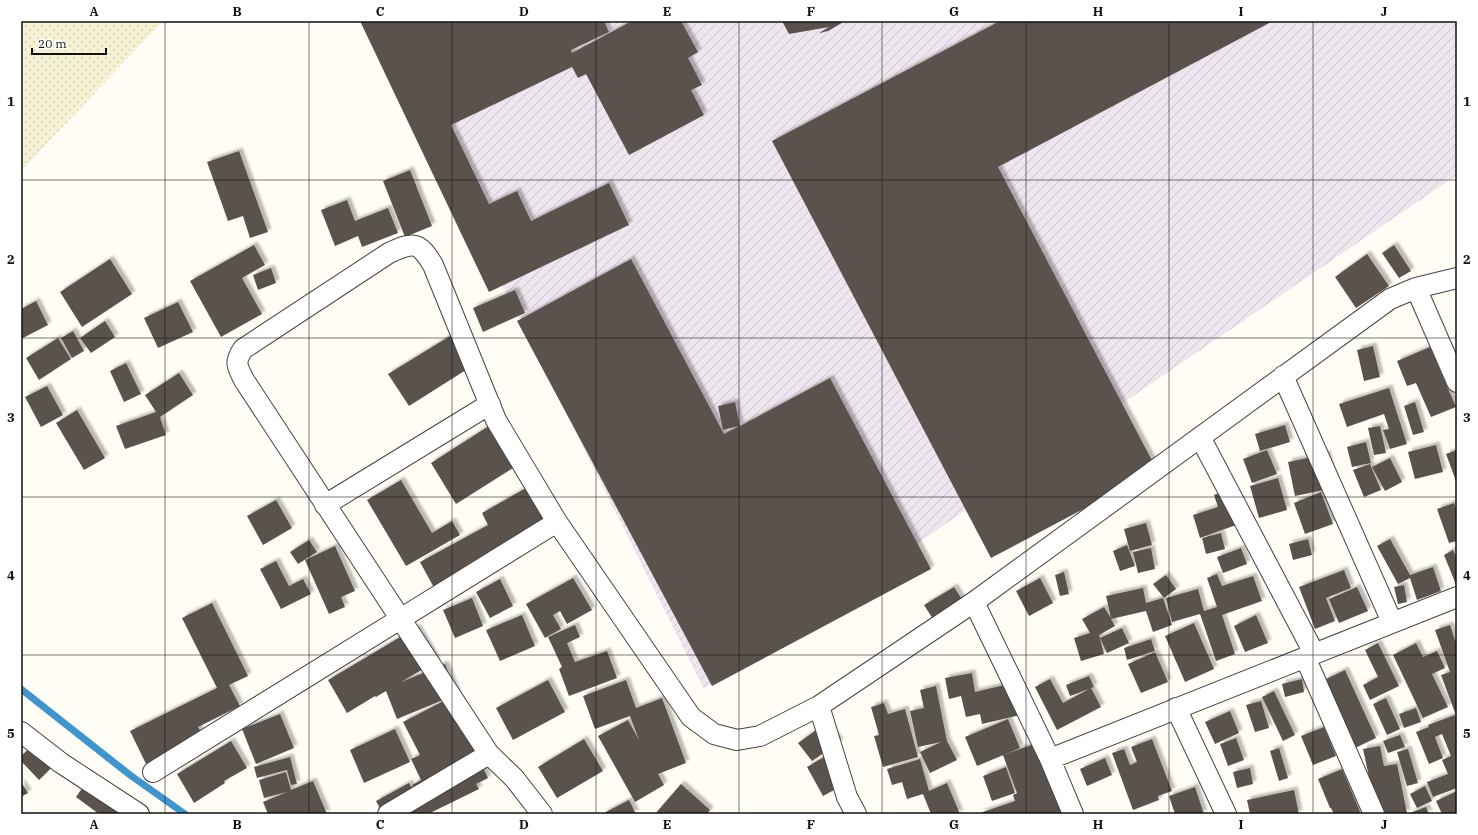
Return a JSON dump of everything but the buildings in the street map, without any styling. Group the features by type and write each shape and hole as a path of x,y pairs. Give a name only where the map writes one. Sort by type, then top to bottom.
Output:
{"street":[{"path":"542,814 514,778 489,754 325,505 244,380 238,368 238,358 243,349 389,253 402,246 413,245 423,249 433,265 496,420 558,522 691,718 714,734 737,740 760,736 819,706 974,602 1390,298 1416,288 1457,278"},
{"path":"1416,288 1457,382"},
{"path":"1283,376 1392,622"},
{"path":"325,505 490,404"},
{"path":"1200,437 1310,655 1374,814"},
{"path":"153,772 558,522"},
{"path":"1050,759 1457,597"},
{"path":"974,602 1050,759 1073,814"},
{"path":"819,706 847,797 856,814"},
{"path":"1176,708 1226,814"},
{"path":"21,732 61,763 139,814"},
{"path":"388,814 489,754"}],"shaded area":[{"path":"21,21 163,21 21,171"},
{"path":"370,21 1457,21 1457,175 704,689"}],"waterway":[{"path":"21,689 130,775 185,814"}]}
